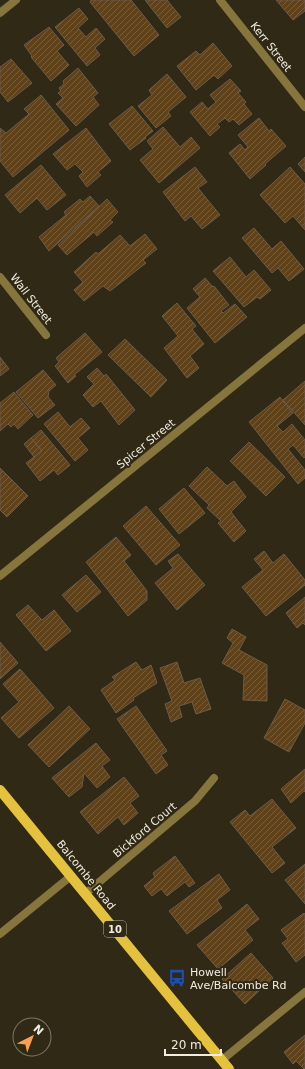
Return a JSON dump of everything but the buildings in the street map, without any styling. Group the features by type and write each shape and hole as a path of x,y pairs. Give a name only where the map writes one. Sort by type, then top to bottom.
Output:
{"main road":[{"name":"Balcombe Road","path":"0,790 229,1069"}],"street":[{"path":"0,13 16,0"},
{"name":"Kerr Street","path":"220,0 305,107"},
{"name":"Wall Street","path":"0,277 46,335"},
{"name":"Spicer Street","path":"0,576 305,328"},
{"name":"Bickford Court","path":"85,894 195,802 214,778"},
{"path":"0,934 71,876"},
{"path":"222,1060 305,992"}],"place":[{"name":"Howell Ave/Balcombe Rd","path":"177,978"}]}
